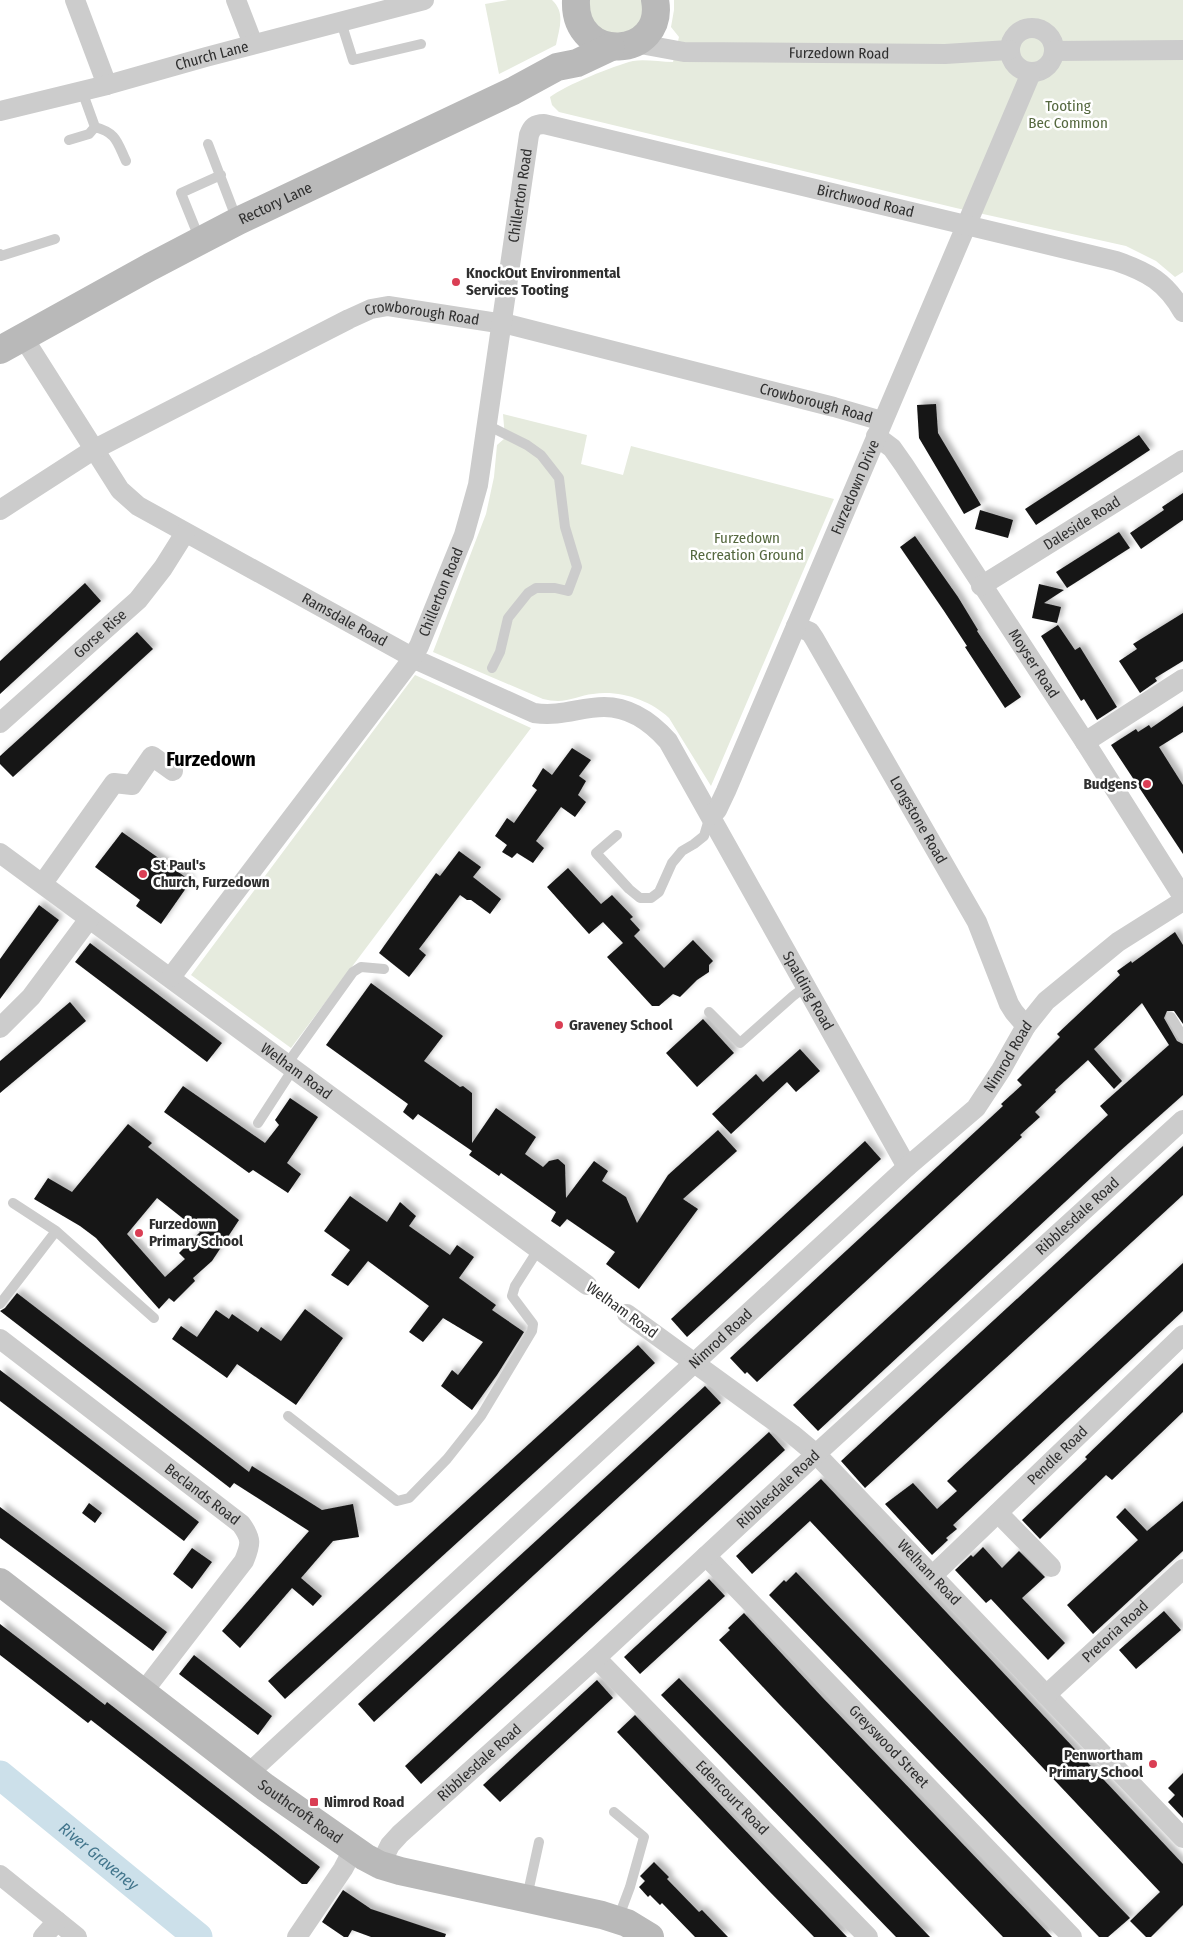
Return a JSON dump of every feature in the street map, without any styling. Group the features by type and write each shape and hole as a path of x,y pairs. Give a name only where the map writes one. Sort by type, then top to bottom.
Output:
{"main road":[{"path":"574,8 589,37 597,42 632,39 657,8 655,0"},
{"path":"557,67 574,8"},
{"name":"Rectory Lane","path":"12,344 238,221 513,91 557,67 577,63 632,39"},
{"name":"Southcroft Road","path":"0,1582 249,1773 353,1850 380,1865 412,1874 618,1920 641,1930 650,1937"}],"street":[{"path":"74,0 107,85"},
{"path":"236,0 253,44"},
{"name":"Church Lane","path":"0,111 107,85 253,44 424,0"},
{"path":"1035,28 1048,33 1052,38 1054,51 1053,59 1048,66 1042,71 1031,73 1018,69 1013,63 1009,50 1015,36 1021,31 1035,28"},
{"name":"Furzedown Road","path":"632,39 684,52 945,54 1009,50"},
{"path":"1054,51 1183,50"},
{"name":"Furzedown Drive","path":"711,815 717,810 726,791 1031,73"},
{"name":"Birchwood Road","path":"531,129 536,124 544,124 1131,266 1149,274 1164,285 1183,312"},
{"name":"Chillerton Road","path":"171,978 339,757 412,657 464,535 478,485 531,129"},
{"name":"Crowborough Road","path":"0,510 93,450 348,319 379,307 388,306 501,323 834,407 879,428"},
{"name":"Ramsdale Road","path":"12,344 128,499 185,533 412,657 534,713 551,715 604,707 620,710 645,719 656,726 668,741 711,815"},
{"name":"Moyser Road","path":"879,428 1085,742 1183,899"},
{"name":"Daleside Road","path":"981,586 1183,460"},
{"name":"Gorse Rise","path":"0,723 138,600 163,568 185,533"},
{"name":"Longstone Road","path":"796,626 810,632 814,638 976,922 1009,1004 1026,1026"},
{"path":"1085,742 1183,679"},
{"path":"43,884 114,783 132,785 152,756 173,771"},
{"name":"Spalding Road","path":"711,815 805,988 907,1167"},
{"name":"Welham Road","path":"0,853 587,1285"},
{"name":"Nimrod Road","path":"249,1773 693,1362 907,1167 976,1108 1001,1070 1026,1026 1046,1001 1118,942 1183,899"},
{"path":"0,1028 31,997 89,919"},
{"name":"Ribblesdale Road","path":"380,1865 390,1845 400,1834 596,1658 816,1454 1183,1120"},
{"name":"Welham Road","path":"627,1314 792,1434 816,1454 1183,1838"},
{"name":"Pendle Road","path":"932,1576 1183,1335"},
{"name":"Beclands Road","path":"0,1339 241,1524 248,1535 249,1548 244,1561 143,1692"},
{"path":"998,1513 1051,1567"},
{"name":"Greyswood Street","path":"706,1556 1072,1937"},
{"name":"Pretoria Road","path":"1046,1695 1183,1569"},
{"name":"Edencourt Road","path":"596,1658 868,1937"},
{"path":"297,1937 343,1869 353,1850"},
{"path":"0,1875 77,1937"},
{"path":"43,1937 57,1921"}],"lane":[{"path":"341,22 353,60 421,44"},
{"path":"82,91 95,127"},
{"path":"70,140 90,134 95,127"},
{"path":"95,127 108,130 115,136 126,161"},
{"path":"208,144 238,221"},
{"path":"200,241 181,192 221,175"},
{"path":"0,254 1,256 55,239"},
{"path":"487,425 528,445 541,455 559,478 566,527 577,567 568,591 555,588 536,588 528,593 518,604 508,618 500,652 492,668"},
{"path":"617,834 596,853 629,889 640,898 651,898 659,892 672,863 682,852 704,836 711,815"},
{"path":"258,1123 290,1067 352,972 361,967 384,969"},
{"path":"709,1012 740,1043 793,996 805,988"},
{"path":"1171,1017 1183,1037"},
{"path":"12,1203 56,1231 154,1318"},
{"path":"0,1304 56,1231"},
{"path":"288,1416 396,1501 409,1498 447,1459 481,1416 532,1331 533,1324 512,1296 515,1286 538,1250"},
{"name":"Welham Road","path":"587,1285 627,1314"},
{"path":"614,1812 644,1837 630,1887 618,1920"},
{"path":"526,1898 539,1842"}],"green space":[{"path":"508,0 552,0 559,10 560,27 556,45 499,74 485,4"},
{"path":"585,0 648,0 647,16 626,37 596,31"},
{"name":"Tooting Bec Common","path":"674,0 1183,0 1183,272 1175,277 1156,261 1126,246 956,208 559,112 552,105 550,97 557,92 614,67 638,60 673,62 679,37 671,27"},
{"name":"Furzedown Recreation Ground","path":"503,414 587,435 581,464 623,475 631,446 834,499 711,786 669,718 644,701 624,695 603,693 562,701 543,699 433,652 486,514 494,477 497,445 505,438"},
{"path":"415,675 531,728 291,1048 191,975"}],"building":[{"path":"936,404 938,433 981,505 964,514 919,438 917,405"},
{"path":"1139,435 1150,450 1036,525 1025,509"},
{"path":"1183,493 1183,520 1141,549 1130,533 1164,510 1162,507"},
{"path":"980,510 1013,520 1008,538 975,529"},
{"path":"1119,532 1130,548 1067,588 1056,572"},
{"path":"915,536 958,597 977,631 1021,697 1005,708 965,647 967,646 900,547"},
{"path":"85,583 101,601 0,694 0,661"},
{"path":"1039,584 1064,590 1044,603 1061,607 1057,623 1032,618"},
{"path":"1183,613 1183,661 1155,678 1157,681 1140,693 1119,661 1137,649 1133,644"},
{"path":"1058,625 1075,650 1080,647 1117,707 1097,720 1084,699 1081,701 1041,636"},
{"path":"137,632 153,649 13,777 0,764 0,756"},
{"path":"1183,706 1183,732 1159,747 1183,785 1183,854 1111,745 1136,729 1138,732 1149,725 1151,728"},
{"path":"572,748 591,760 579,776 586,781 578,795 586,802 575,817 561,807 536,841 544,848 533,863 517,853 512,858 502,852 507,845 495,836 507,818 514,823 537,790 532,786 543,768 552,775"},
{"name":"St Paul's Church, Furzedown","path":"122,832 191,881 161,924 136,906 140,900 95,867"},
{"path":"459,851 481,867 473,877 501,899 490,914 471,900 467,900 460,895 419,949 426,955 409,977 379,953 436,873 440,876"},
{"path":"568,868 601,904 612,895 633,917 630,919 640,930 634,936 664,968 693,940 713,961 709,965 709,972 697,980 680,997 673,994 659,1006 652,1006 607,957 623,943 603,922 589,934 547,887"},
{"path":"39,905 59,920 0,999 0,959"},
{"path":"1175,932 1183,945 1183,1024 1174,1011 1167,1011 1164,1018 1177,1041 1183,1044 1183,1095 818,1431 793,1405 1108,1115 1100,1106 1169,1045 1142,1003 1094,1049 1122,1081 1114,1089 1088,1060 1055,1090 1056,1092 1035,1112 1040,1117 1020,1135 1022,1137 757,1382 747,1372 745,1374 730,1358 1003,1106 1001,1104 1022,1085 1017,1080 1060,1037 1057,1034 1120,975 1117,971 1131,961 1132,963"},
{"path":"90,943 222,1043 207,1062 75,962"},
{"path":"371,983 443,1036 424,1061 460,1087 463,1086 472,1093 472,1143 496,1108 536,1137 525,1154 543,1167 549,1161 558,1159 565,1165 566,1198 594,1161 608,1171 602,1181 626,1197 637,1223 668,1175 718,1130 737,1151 683,1199 698,1209 639,1289 606,1264 615,1252 567,1219 560,1227 551,1221 556,1212 501,1173 499,1176 469,1155 472,1151 418,1114 413,1120 403,1112 408,1104 326,1045"},
{"path":"70,1002 86,1021 0,1093 0,1061"},
{"path":"703,1019 734,1053 697,1087 666,1053"},
{"path":"800,1049 820,1071 796,1092 787,1082 731,1134 712,1114 756,1074 763,1082"},
{"path":"183,1086 265,1143 279,1125 275,1120 290,1098 318,1117 287,1163 301,1174 288,1193 253,1170 249,1173 164,1112"},
{"path":"128,1124 152,1143 148,1147 239,1220 212,1261 193,1278 195,1281 174,1302 169,1298 159,1309 96,1238 80,1226 34,1199 48,1178 72,1192","holes":["157,1198 200,1232 179,1253 185,1259 165,1277 127,1234"]},
{"path":"865,1141 881,1159 687,1337 671,1319"},
{"path":"1183,1146 1183,1195 865,1488 841,1461"},
{"path":"350,1196 387,1222 400,1202 416,1216 409,1226 450,1255 457,1245 474,1257 459,1278 496,1305 492,1310 524,1332 472,1410 441,1386 452,1370 458,1375 483,1342 443,1318 423,1342 409,1332 429,1306 368,1261 348,1286 331,1275 350,1250 324,1231"},
{"path":"1183,1263 1183,1311 953,1525 957,1529 946,1538 948,1540 932,1555 885,1504 913,1483 937,1509 957,1491 947,1481"},
{"path":"17,1293 249,1472 252,1466 322,1510 353,1504 359,1537 333,1541 301,1578 322,1596 313,1606 292,1588 240,1648 222,1631 309,1531 234,1483 230,1488 0,1311 5,1308"},
{"path":"305,1309 343,1338 296,1405 237,1364 227,1378 172,1339 181,1326 197,1337 216,1310 229,1319 232,1314 258,1332 261,1327 281,1341"},
{"path":"638,1345 655,1363 285,1699 268,1681"},
{"path":"1183,1363 1183,1412 1112,1480 1106,1475 1040,1539 1022,1520 1087,1459 1085,1457"},
{"path":"0,1370 199,1522 184,1541 0,1401"},
{"path":"705,1386 721,1403 374,1722 358,1704"},
{"path":"769,1432 785,1450 421,1784 405,1766"},
{"path":"821,1479 1183,1864 1183,1905 1151,1937 1146,1937 1130,1921 1160,1892 810,1521 752,1574 736,1556"},
{"path":"1183,1501 1183,1551 1093,1634 1067,1605 1138,1540 1116,1517 1125,1508 1147,1531"},
{"path":"89,1503 102,1513 95,1523 82,1513"},
{"path":"0,1507 167,1632 153,1651 0,1538"},
{"path":"983,1547 1002,1568 1019,1551 1045,1577 1022,1598 1065,1643 1048,1660 991,1599 986,1603 955,1570"},
{"path":"192,1548 212,1562 192,1589 173,1574"},
{"path":"796,1572 1130,1918 1108,1937 1099,1937 769,1595 784,1580 786,1582"},
{"path":"709,1579 725,1596 640,1674 624,1657"},
{"path":"1164,1611 1181,1630 1136,1669 1119,1650"},
{"path":"744,1613 1052,1937 1003,1937 778,1703 719,1640 730,1630 728,1628"},
{"path":"0,1624 105,1705 107,1702 320,1867 307,1884 302,1884 91,1720 88,1723 0,1655"},
{"path":"194,1655 272,1716 258,1735 179,1674"},
{"path":"679,1678 930,1937 896,1937 661,1695"},
{"path":"597,1680 613,1698 500,1802 483,1785"},
{"path":"635,1715 847,1937 814,1937 617,1732"},
{"path":"1183,1773 1183,1818 1168,1802 1175,1795 1168,1788"},
{"path":"654,1862 669,1877 667,1879 699,1912 702,1910 728,1937 695,1937 662,1903 660,1905 650,1895 648,1897 639,1887 645,1881 640,1876"},
{"path":"343,1890 371,1909 446,1934 445,1937 371,1937 352,1930 348,1937 344,1937 322,1922"}],"waterway":[{"name":"River Graveney","path":"0,1775 198,1937"}],"place":[{"name":"KnockOut Environmental Services Tooting","path":"456,282"},
{"name":"Budgens","path":"1147,784"},
{"name":"St Paul's Church, Furzedown","path":"143,874"},
{"name":"Graveney School","path":"559,1025"},
{"name":"Furzedown Primary School","path":"139,1233"},
{"name":"Penwortham Primary School","path":"1153,1764"},
{"name":"Nimrod Road","path":"314,1802"}],"district":[{"name":"Furzedown","path":"211,759"}]}
